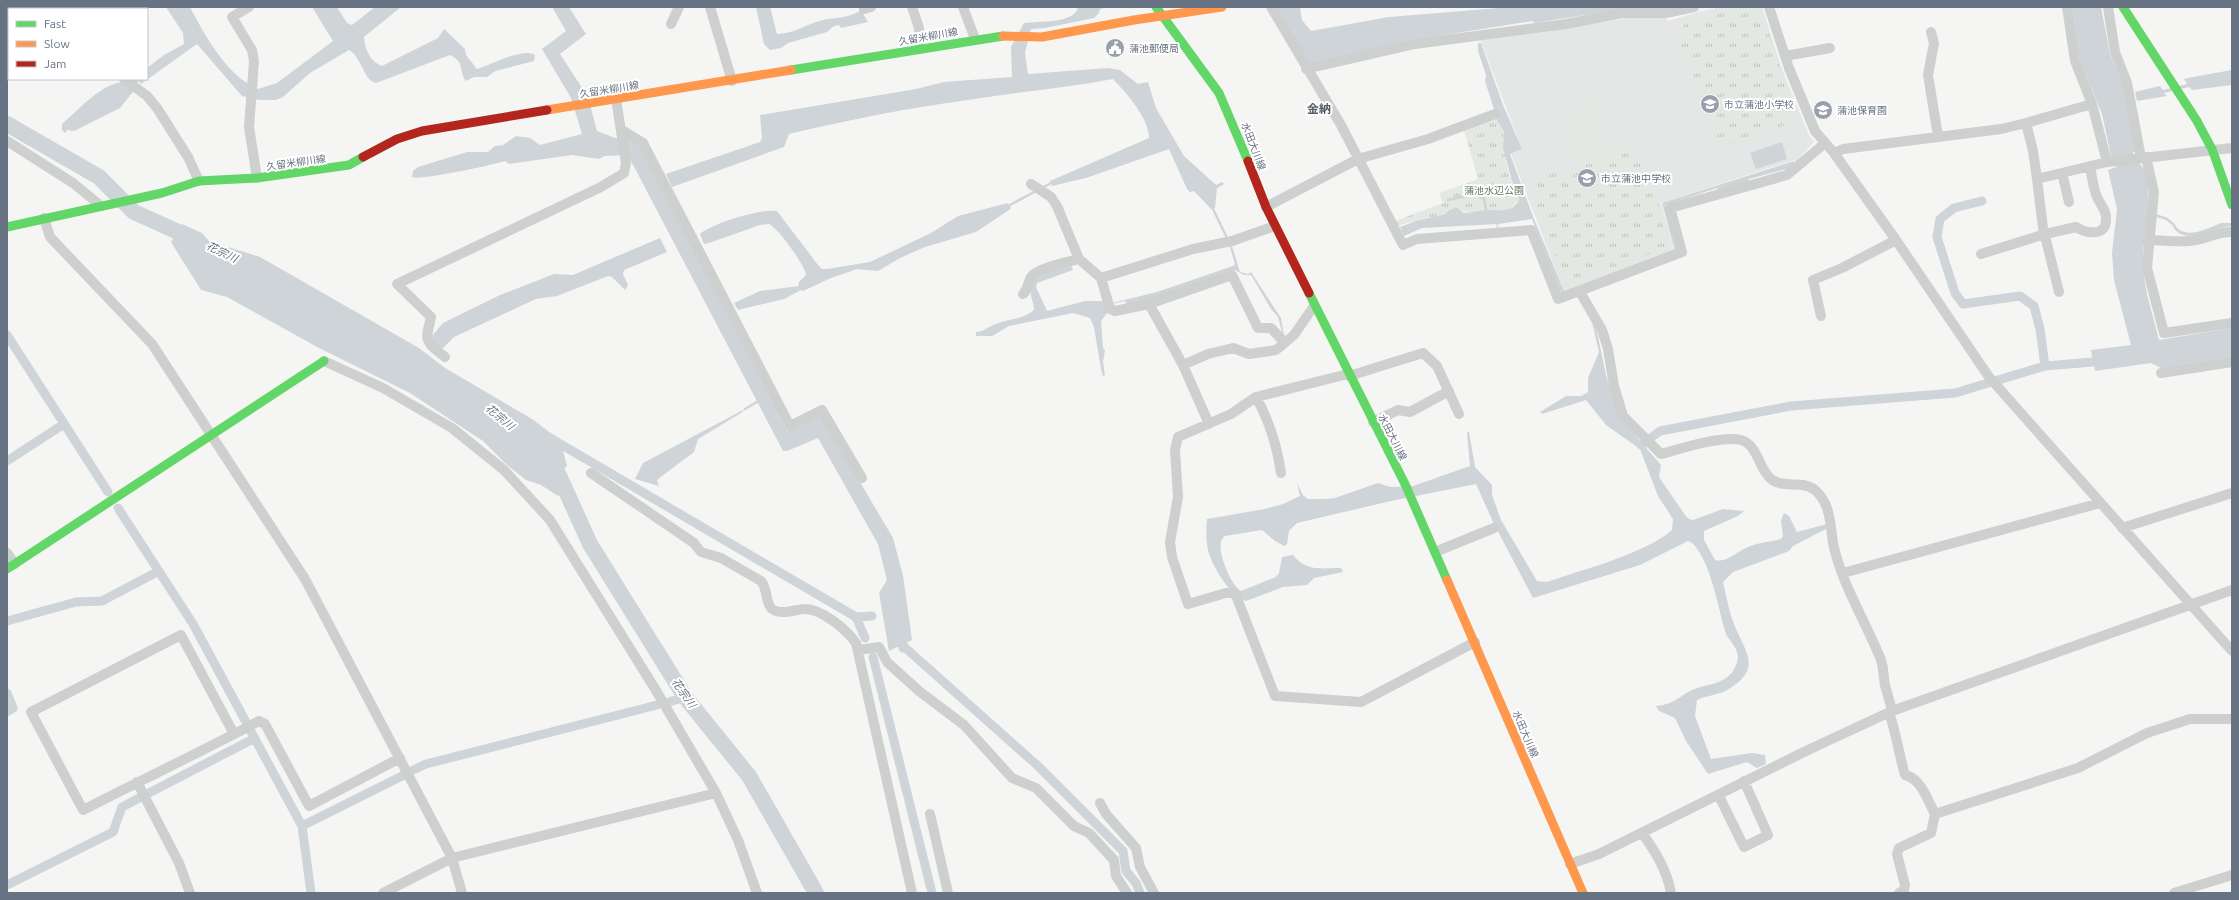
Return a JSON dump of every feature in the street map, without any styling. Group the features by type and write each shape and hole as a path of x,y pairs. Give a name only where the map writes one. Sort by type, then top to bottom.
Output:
{"main road":[{"name":"水田大川線","path":"1156,7 1219,93 1233,122 1266,207 1275,226 1412,499 1583,893"},
{"name":"久留米柳川線","path":"7,227 162,193 199,181 257,178 349,165 397,139 422,131 732,81 975,39 1010,36 1042,37 1134,20 1163,17 1222,7"},
{"path":"2123,7 2197,121 2212,149 2232,204"},
{"path":"11,566 212,436 324,361"}],"street":[{"path":"249,7 232,17 252,50 254,77 249,127 257,178"},
{"path":"671,24 679,7"},
{"path":"710,7 732,81"},
{"path":"912,7 919,28 920,49"},
{"path":"962,7 975,39"},
{"path":"1271,7 1306,69 1341,125 1403,245 1417,239 1531,230 1558,299 1580,292 1682,252 1670,208 1787,175 1824,144"},
{"path":"1306,69 1416,44 1566,24 1622,13 1666,14 1694,7"},
{"path":"1769,7 1785,56 1815,131 1824,144 1834,153 1896,240 1989,377 2232,651"},
{"path":"2067,7 2075,61 2092,104 2110,162"},
{"path":"2108,7 2115,52 2127,83 2141,158 2154,192 2148,240 2147,268 2164,333 2232,323"},
{"path":"1931,32 1934,43 1928,75 1938,136"},
{"path":"1785,56 1830,48"},
{"path":"125,80 147,96 157,108 188,157 199,181"},
{"path":"445,357 428,344 426,338 431,317 397,284 601,187 624,173 626,163 616,99"},
{"path":"1834,153 1843,149 2001,129 2092,104"},
{"path":"1266,207 1358,159 1428,139 1496,114"},
{"path":"2026,123 2037,179 2045,234 2059,292"},
{"path":"622,130 644,143 790,426 822,410 862,478"},
{"path":"7,141 73,183 101,206"},
{"path":"2037,179 2110,162 2212,149 2232,148"},
{"path":"1981,254 2045,234 2076,227 2085,233 2095,234 2105,224 2106,218 2097,197 2090,166"},
{"path":"2062,173 2068,202"},
{"path":"1031,184 1051,197 1057,206 1079,254 1079,259 1101,278 1110,308 1115,311 1149,304 1232,275 1258,328 1271,328 1284,342"},
{"path":"44,218 50,237 152,344 305,578 452,858 462,893"},
{"path":"1101,278 1193,249 1232,241 1275,226"},
{"path":"2148,240 2190,241 2208,237 2218,232 2232,232"},
{"path":"1821,316 1813,280 1842,268 1896,240"},
{"path":"1023,294 1027,291 1030,277 1038,271 1079,259"},
{"path":"1580,292 1602,330 1608,349 1614,386 1623,416 1661,454 1728,439 1742,440 1751,446 1768,477 1779,484 1805,485 1814,490 1825,501 1830,515 1834,544 1843,573 1870,638 1880,655 1890,712 1897,734 1897,749 1905,775 1912,776 1924,792 1935,814 1931,833 1899,848 1897,854 1905,885 1904,890 1899,893"},
{"path":"1149,304 1182,365 1209,424"},
{"path":"1182,365 1208,354 1233,348 1250,354 1276,350 1294,335 1314,306"},
{"path":"1459,414 1437,366 1423,353 1349,375 1256,397 1230,414 1209,424 1181,434 1176,440 1175,450 1178,497 1170,542 1172,557 1188,604 1235,593 1275,696 1361,702 1475,642"},
{"path":"324,361 383,388 452,428 504,470 550,520 657,692 716,793 738,840 757,893"},
{"path":"2161,373 2232,362"},
{"path":"1373,422 1398,410 1410,412 1448,391"},
{"path":"1256,397 1268,419 1275,439 1282,473"},
{"path":"591,473 694,543 701,552 721,558 761,581 766,587 769,604 772,609 782,613 807,609 820,614 849,634 856,643 912,893"},
{"path":"2122,528 2232,493"},
{"path":"1843,573 2100,503"},
{"path":"1435,552 1494,528"},
{"path":"7,553 11,566"},
{"path":"1570,864 1599,854 1719,796 1744,781 1890,712 2232,590"},
{"path":"234,734 181,635 31,712 83,810 136,782 234,734 259,721 265,724 309,806 400,758"},
{"path":"858,650 879,647 887,662 919,691 964,725 1012,778 1036,788 1074,826 1089,833 1114,860 1116,876 1127,893"},
{"path":"1935,814 2078,768 2147,733 2190,719 2232,719"},
{"path":"1719,796 1744,847 1768,835 1744,781"},
{"path":"136,782 179,863 190,893"},
{"path":"383,893 452,858 716,793"},
{"path":"1100,804 1106,814 1136,848 1140,867 1154,893"},
{"path":"930,814 948,893"},
{"path":"1642,832 1656,854 1669,881 1671,893"},
{"path":"2174,893 2232,875"}],"shaded area":[{"path":"1722,7 1762,7 1783,72 1809,135 1814,142 1795,162 1794,160 1661,203 1673,247 1671,250 1564,291 1511,154 1522,149 1480,39 1563,29 1632,17 1666,18 1668,21 1697,12"}],"green space":[{"path":"1753,7 1761,10 1789,93 1780,98 1788,124 1734,144 1719,140 1677,35 1684,25 1726,11"},
{"path":"1593,99 1599,113 1563,127 1558,112"},
{"name":"蒲池水辺公園","path":"1498,115 1504,131 1503,147 1509,174 1519,200 1508,210 1490,210 1490,213 1496,213 1497,216 1499,216 1500,228 1496,228 1496,219 1494,219 1494,215 1488,216 1488,210 1480,212 1465,212 1458,209 1446,214 1398,225 1395,221 1443,203 1439,193 1478,179 1463,127"},
{"path":"1601,118 1606,133 1571,146 1565,131"},
{"path":"1608,136 1613,151 1578,164 1572,149"},
{"path":"1634,146 1657,198 1668,247 1566,285 1529,181 1573,165 1578,168"}],"water":[{"path":"166,7 190,7 210,42 227,65 236,75 258,89 277,83 333,41 312,7 337,7 347,23 352,25 375,7 401,7 364,37 371,58 382,66 438,38 444,29 465,49 466,55 477,69 523,53 535,55 534,61 495,71 487,77 474,77 466,81 462,74 460,64 450,55 376,83 368,78 357,58 349,50 310,73 283,97 276,100 259,100 242,96 197,44 148,79 148,67 164,55 184,44 183,33"},
{"path":"552,7 569,7 586,34 560,54 588,97 597,131 618,139 626,138 639,144 787,431 821,416 893,538 903,576 912,640 889,651 879,593 887,580 878,544 818,438 787,451 783,451 630,159 626,155 605,156 599,159 572,155 509,164 505,161 441,175 417,178 412,177 413,171 418,167 467,152 488,152 495,146 503,145 516,136 530,138 540,145 582,134 571,98 542,49 566,31"},
{"path":"756,7 770,7 777,34 793,31 819,21 851,15 861,10 868,22 841,28 839,25 834,26 827,32 788,43 781,48 770,50 764,44"},
{"path":"1078,7 1109,7 1100,9 1099,13 1094,18 1045,28 1031,29 1025,53 1028,74 1108,68 1120,70 1138,84 1148,82 1156,108 1184,156 1216,185 1222,182 1224,184 1217,188 1215,208 1211,209 1194,191 1190,192 1187,189 1169,149 1086,178 1052,186 1050,181 1149,138 1145,123 1136,106 1113,79 923,107 833,124 789,134 784,147 672,187 666,174 760,142 762,138 760,115 916,89 944,82 1012,77 1011,47 1024,23 1046,22 1063,19 1075,12"},
{"path":"1275,7 1300,7 1302,20 1311,31 1389,17 1511,7 1675,7 1628,8 1535,23 1532,21 1413,40 1309,64"},
{"path":"2072,7 2101,7 2110,54 2124,88 2137,151 2133,152 2136,163 2139,163 2145,171 2148,182 2149,194 2143,268 2148,299 2159,340 2232,328 2232,357 2161,368 2151,363 2095,371 2091,350 2131,345 2114,280 2112,253 2117,209 2108,170 2116,167 2114,157 2111,156 2102,114 2080,61"},
{"path":"1478,43 1481,43 1503,105 1522,149 1510,154 1534,219 1564,291 1672,250 1674,248 1662,203 1794,161 1794,163 1787,169 1749,179 1747,183 1721,191 1717,188 1665,205 1676,250 1565,294 1560,291 1532,219 1498,224 1422,228 1404,236 1400,227 1416,221 1446,214 1456,207 1464,213 1486,210 1506,210 1513,207 1519,200 1503,148 1504,131 1498,122 1485,81 1486,75 1478,51"},
{"path":"2232,70 2232,85 2192,90 2189,87 2164,93 2167,96 2137,101 2135,92 2160,86 2163,90 2187,84 2184,79"},
{"path":"147,80 141,84 139,81 134,85 136,88 120,108 74,131 67,130 65,133 62,130 62,124 91,98 109,86 120,82"},
{"path":"1782,142 1787,159 1756,169 1750,153"},
{"path":"1008,203 1011,208 1009,210 976,232 925,247 900,258 878,271 857,269 831,278 803,291 801,290 784,299 738,310 734,303 760,291 799,286 798,283 806,275 801,263 784,239 769,224 760,225 704,244 700,234 715,226 749,214 777,211 818,265 822,269 827,269 870,262 931,233 958,216"},
{"path":"2221,223 2232,223 2232,226 2193,236 2179,233 2173,227 2175,225 2179,230 2191,233 2204,230"},
{"path":"182,224 202,233 209,241 260,257 419,348 445,368 532,419 560,440 567,466 561,471 569,487 558,496 541,485 526,480 507,465 483,441 410,393 319,348 227,297 201,290 171,242"},
{"path":"660,238 667,252 624,270 623,274 628,285 625,290 612,277 608,276 557,296 536,299 454,337 443,348 437,345 433,340 432,336 443,323 500,295 554,274 573,275"},
{"path":"1232,246 1240,272 1248,274 1251,272 1281,318 1284,336 1278,317 1271,309 1251,275 1244,275 1235,270 1152,299 1126,304 1125,301 1112,304 1157,292 1233,266 1235,264 1230,247"},
{"path":"1071,265 1073,270 1037,283 1036,287 1047,311 1085,301 1103,301 1108,312 1101,321 1103,348 1105,350 1103,362 1105,375 1103,376 1101,369 1094,327 1090,318 1073,313 1009,326 992,336 976,336 976,332 983,331 998,323 1020,318 1030,313 1034,310 1031,293 1032,284 1035,279 1045,272"},
{"path":"1592,322 1597,332 1606,375 1619,417 1661,465 1659,477 1685,515 1689,519 1693,520 1723,509 1744,511 1738,516 1704,531 1704,540 1715,560 1719,561 1726,559 1752,545 1781,539 1783,536 1781,521 1784,513 1789,516 1797,532 1827,524 1828,528 1793,546 1789,551 1733,572 1723,582 1732,619 1746,651 1748,667 1746,674 1729,689 1722,693 1697,700 1695,716 1711,759 1752,753 1765,755 1766,764 1757,768 1747,762 1708,774 1686,741 1675,718 1659,711 1656,706 1674,701 1691,690 1723,680 1731,674 1737,661 1738,654 1733,644 1727,637 1709,572 1698,550 1688,541 1640,565 1533,598 1493,522 1476,484 1391,501 1297,523 1289,531 1287,544 1284,546 1275,541 1262,530 1225,536 1222,540 1221,547 1224,564 1232,581 1241,591 1276,577 1279,573 1282,557 1293,555 1309,567 1341,568 1343,572 1314,578 1307,585 1283,587 1246,601 1234,593 1222,580 1210,557 1207,543 1207,519 1265,509 1283,504 1300,496 1297,483 1303,495 1308,499 1335,498 1378,483 1390,487 1413,486 1470,466 1467,432 1469,432 1475,467 1492,485 1492,495 1501,520 1537,581 1547,582 1595,567 1647,546 1661,538 1672,530 1673,519 1658,496 1640,449 1606,425 1586,400 1542,414 1540,412 1566,396 1581,396 1588,392 1588,378 1599,352"},
{"path":"745,409 741,413 698,439 694,452 657,480 659,486 635,479 643,463"}],"waterway":[{"name":"花宗川","path":"7,124 99,177 134,212 196,240"},
{"path":"1042,188 1051,183"},
{"path":"1010,205 1036,191"},
{"path":"1448,200 1476,194 1484,199 1487,214"},
{"path":"1982,201 1954,208 1940,219 1937,237 1955,293 1963,304 2020,296 2034,306 2040,329 2045,366"},
{"path":"1213,209 1227,238"},
{"path":"2155,215 2167,219 2174,225"},
{"path":"7,335 108,492"},
{"path":"1641,445 1660,431 1791,406 1955,393 2045,366 2105,361"},
{"path":"745,409 757,402"},
{"path":"7,461 64,424"},
{"path":"550,438 856,617 872,616"},
{"name":"花宗川","path":"557,471 590,544 685,697 749,776 816,893"},
{"path":"118,508 193,624 246,722"},
{"path":"7,621 76,602 102,601 159,571"},
{"path":"856,617 865,638"},
{"path":"901,633 903,648"},
{"path":"901,644 1038,766 1123,851 1126,871 1136,883 1140,893"},
{"path":"873,657 932,893"},
{"path":"7,693 13,708 7,712"},
{"path":"669,702 685,697"},
{"path":"413,770 426,764 657,705"},
{"path":"249,728 302,826 404,775"},
{"path":"7,885 113,832 122,807 255,738"},
{"path":"302,826 311,893"}],"traffic: fast":[{"path":"1156,7 1219,93 1248,161"},
{"path":"2123,7 2197,121 2212,149 2232,205"},
{"path":"791,70 1003,36"},
{"path":"7,227 162,193 199,181 257,178 349,165 363,157"},
{"path":"1309,293 1405,484 1447,580"},
{"path":"7,569 324,361"}],"traffic: slow":[{"path":"1003,36 1042,37 1134,20 1222,7"},
{"path":"547,110 791,70"},
{"path":"1447,580 1583,893"}],"traffic: jam":[{"path":"363,157 397,139 422,131 547,110"},
{"path":"1248,161 1266,207 1309,293"}],"place":[{"name":"蒲池郵便局","path":"1115,48"},
{"name":"市立蒲池小学校","path":"1710,104"},
{"name":"蒲池保育園","path":"1823,110"},
{"name":"市立蒲池中学校","path":"1587,178"}],"district":[{"name":"金納","path":"1319,109"}]}
